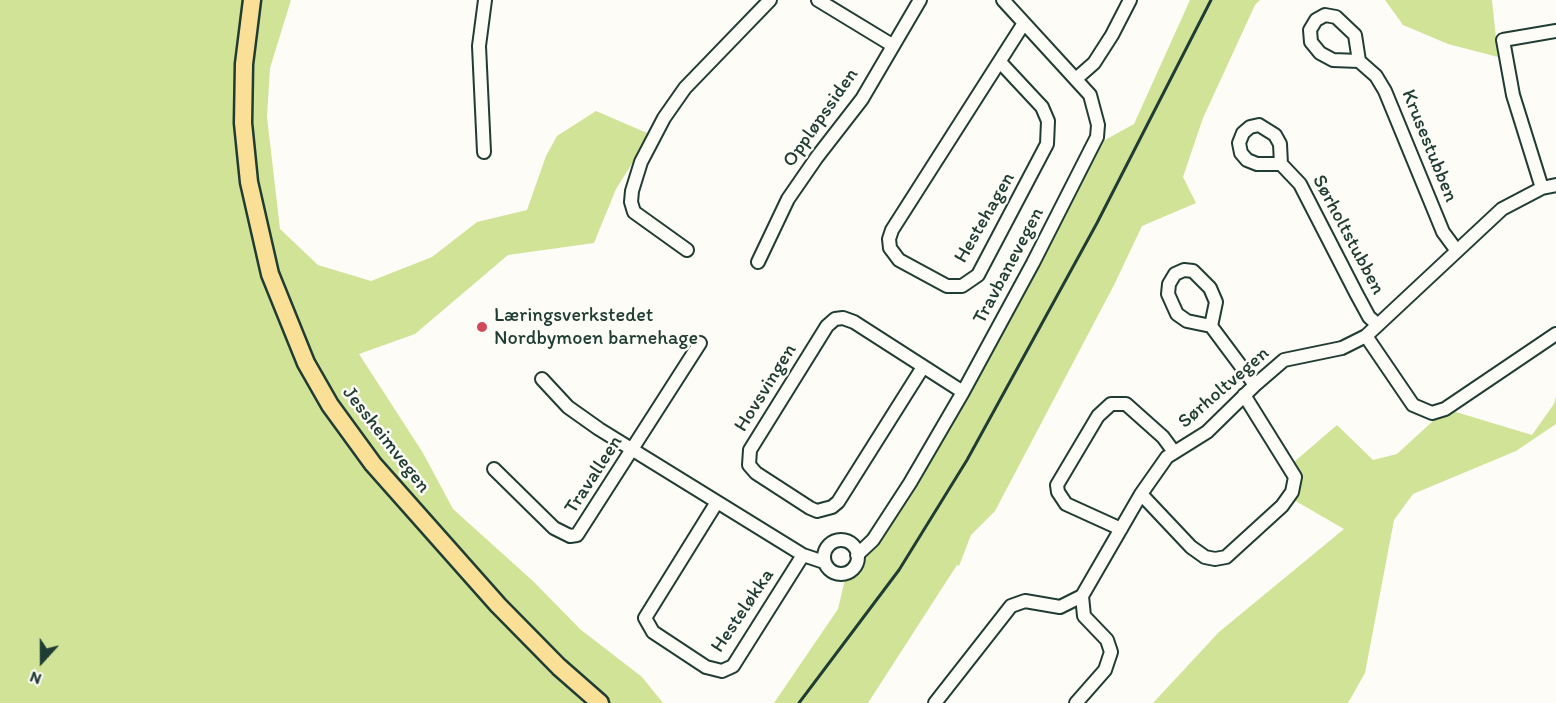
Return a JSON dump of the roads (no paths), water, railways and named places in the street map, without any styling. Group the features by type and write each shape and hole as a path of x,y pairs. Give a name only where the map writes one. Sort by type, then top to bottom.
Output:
{"main road":[{"name":"Jessheimvegen","path":"252,0 244,64 243,123 249,182 270,274 306,363 330,405 373,464 498,605 559,667 600,703"}],"street":[{"path":"484,152 479,46 485,0"},
{"path":"687,250 634,212 631,202 632,191 641,162 664,118 686,88 770,0"},
{"path":"818,0 892,45"},
{"name":"Oppløpssiden","path":"758,262 788,200 817,157 862,99 920,0"},
{"name":"Travbanevegen","path":"857,555 873,540 898,502 963,392 1093,150 1098,125 1090,95 1077,78 1003,0"},
{"path":"1077,78 1094,63 1130,0"},
{"path":"1325,15 1336,17 1346,24 1355,35 1359,61 1333,60 1320,53 1311,42 1310,30 1316,20 1325,15"},
{"name":"Hestehagen","path":"1000,62 1042,107 1048,121 1047,144 978,275 962,286 947,286 899,260 890,248 889,239 892,230 1024,23"},
{"path":"1542,188 1513,95 1503,40 1556,31"},
{"name":"Krusestubben","path":"1359,61 1376,75 1385,91 1443,232 1457,251"},
{"name":"Sørholtstubben","path":"1281,164 1300,184 1360,301 1369,317 1378,325"},
{"name":"Sørholtvegen","path":"1082,596 1141,494 1159,466 1174,452 1207,432 1284,360 1342,348 1366,336 1502,209 1542,188 1556,185"},
{"path":"1211,326 1216,302 1210,288 1193,271 1184,270 1175,274 1169,284 1168,294 1177,314 1187,321 1211,326 1255,385"},
{"name":"Hovsvingen","path":"923,367 838,502 825,511 810,508 756,473 749,465 750,450 827,326 835,320 843,318 854,322 963,392"},
{"path":"1366,336 1413,405 1432,413 1445,409 1556,334"},
{"name":"Travalleen","path":"494,469 554,528 570,536 577,535 700,343"},
{"path":"542,379 568,407 803,555 824,562 832,572 844,574 855,567 857,555 849,542 841,540 827,547 824,562"},
{"path":"1141,494 1191,547 1205,557 1215,559 1226,557 1282,506 1292,492 1295,477 1244,396"},
{"path":"1121,529 1066,504 1058,492 1062,476 1098,416 1111,404 1126,404 1163,436 1174,452"},
{"name":"Hesteløkka","path":"717,502 645,618 653,632 706,667 722,671 733,666 803,555"},
{"path":"935,703 1011,606 1025,601 1060,607 1082,596 1084,616 1107,640 1111,652 1105,670 1076,703"}],"railway":[{"path":"799,703 899,570 967,460 1097,223 1211,0"}],"place":[{"name":"Læringsverkstedet Nordbymoen barnehage","path":"482,327"}]}
